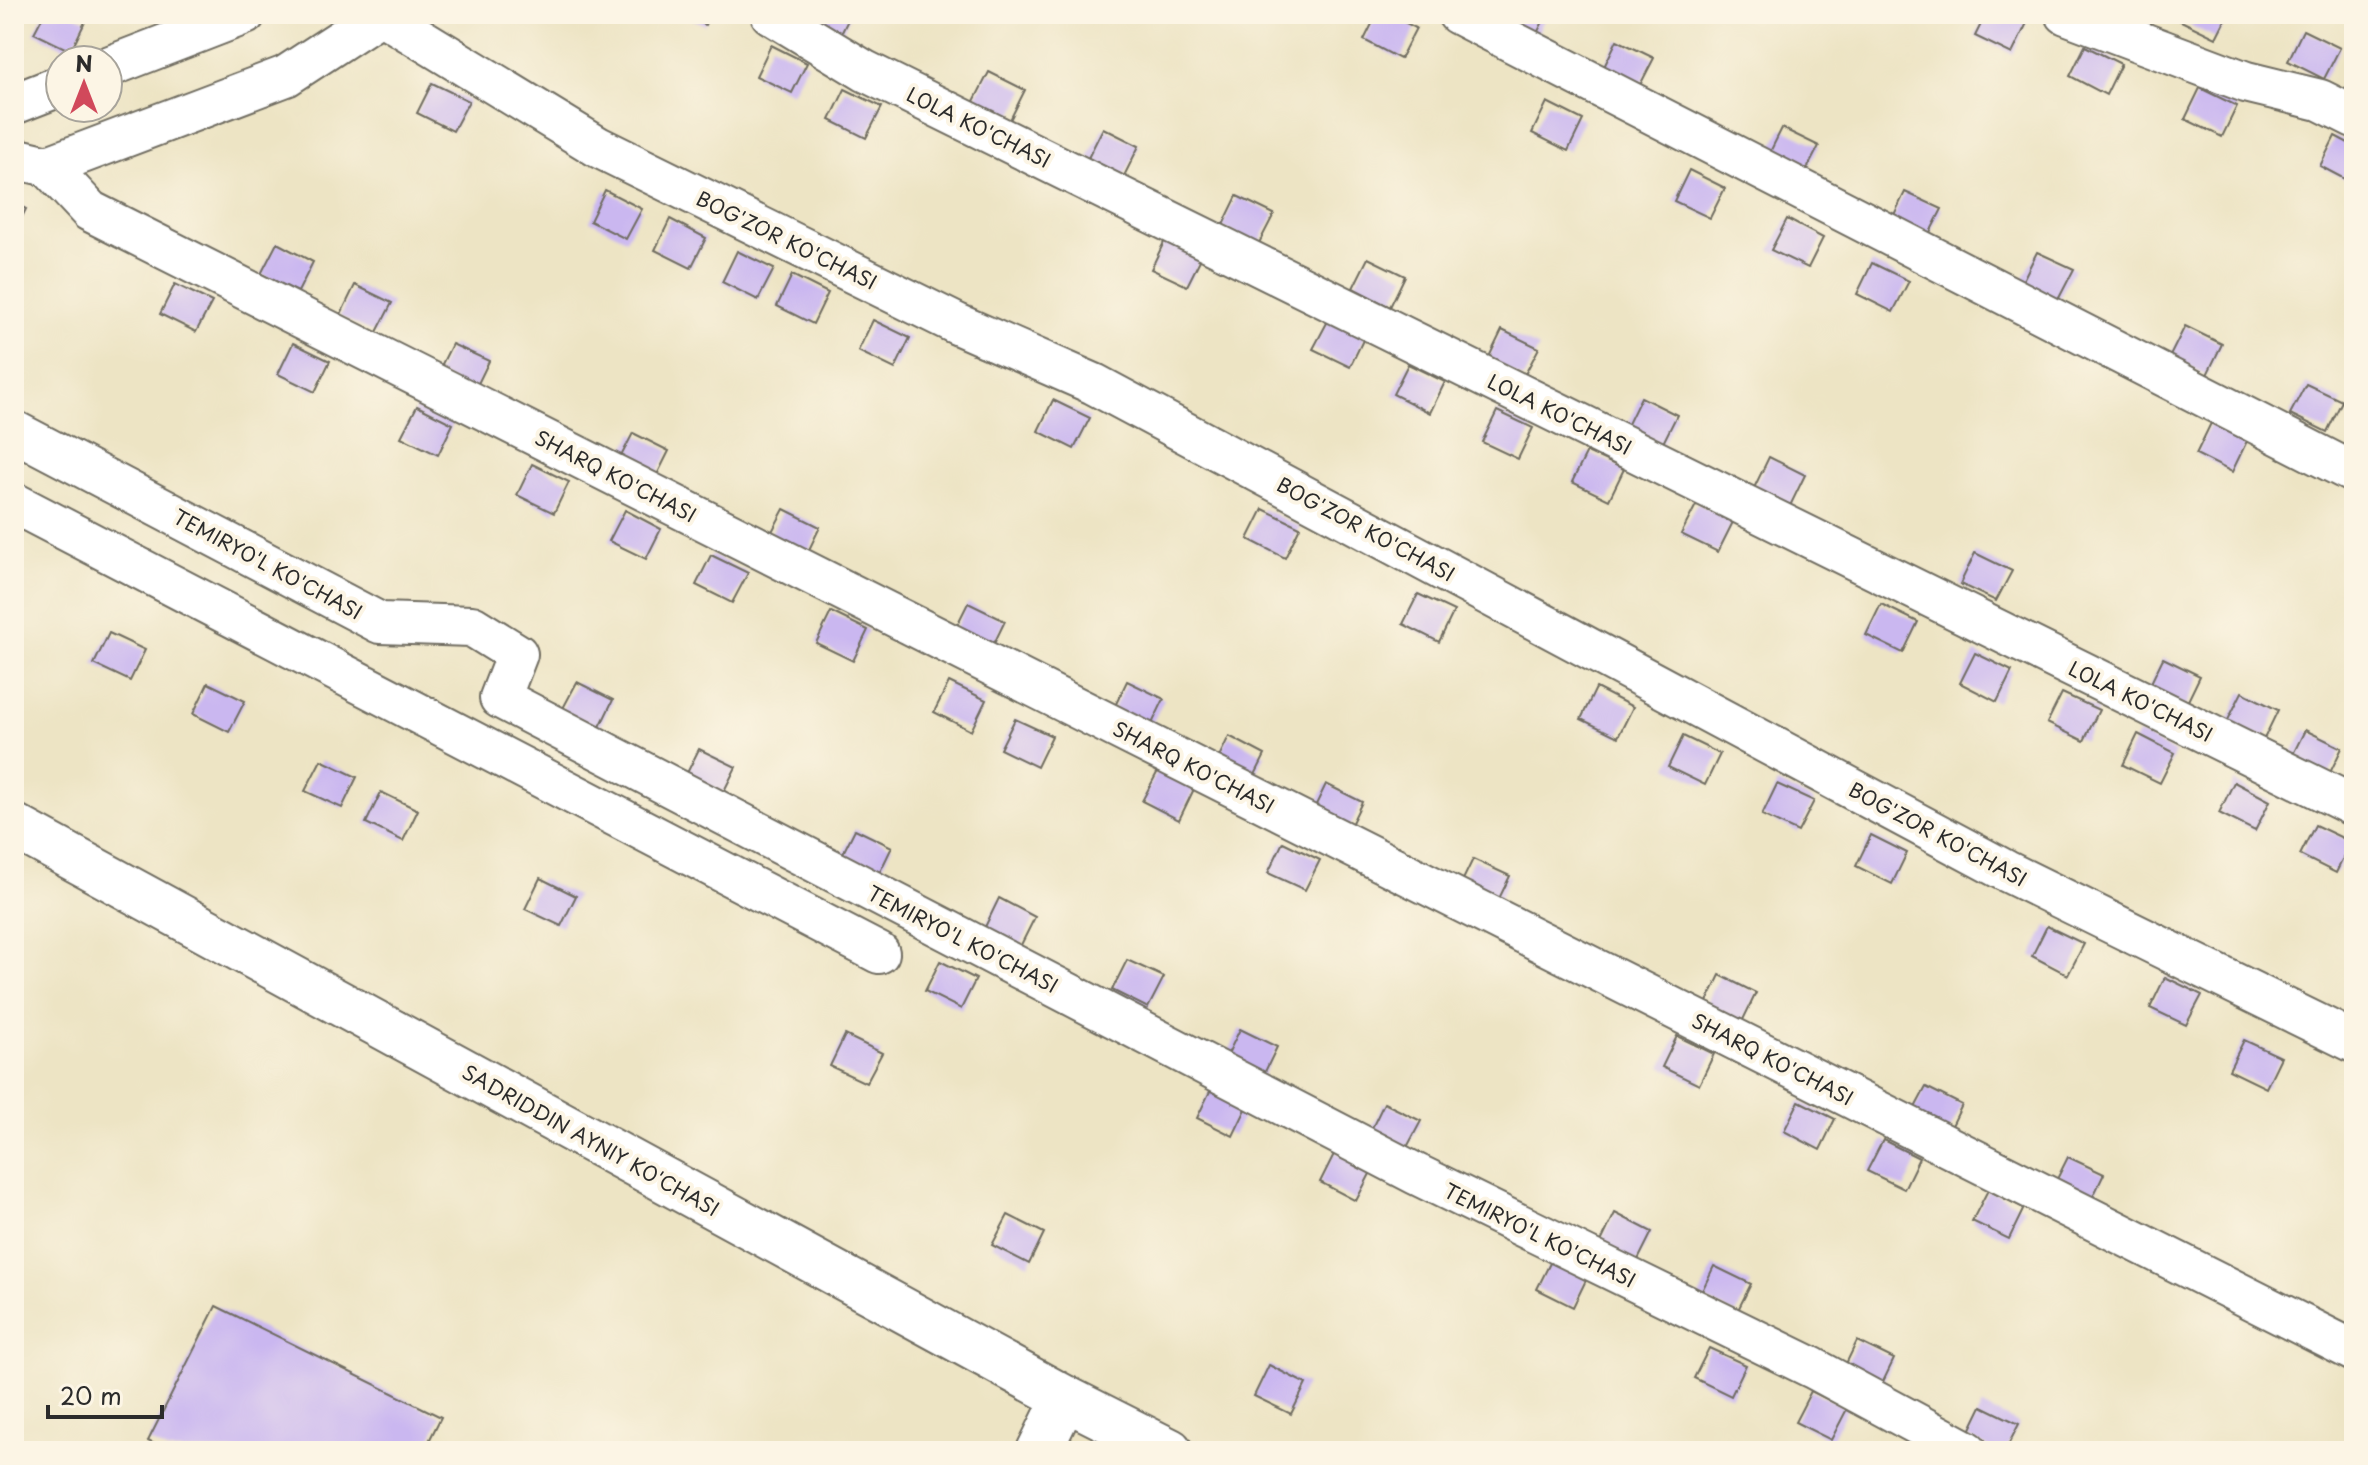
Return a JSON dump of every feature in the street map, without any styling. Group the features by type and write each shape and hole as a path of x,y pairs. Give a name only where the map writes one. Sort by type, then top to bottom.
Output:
{"street":[{"path":"124,61 245,14"},
{"path":"31,162 286,76 381,14"},
{"name":"BOG'ZOR KO'CHASI","path":"381,14 598,147 957,324 1094,384 2006,871 2354,1042"},
{"name":"LOLA KO'CHASI","path":"771,14 865,71 2354,806"},
{"path":"1458,14 2354,473"},
{"path":"2066,14 2246,82 2320,100 2354,117"},
{"path":"14,104 44,92"},
{"name":"SHARQ KO'CHASI","path":"31,162 90,211 2354,1351"},
{"name":"TEMIRYO'L KO'CHASI","path":"14,431 380,623 472,626 517,654 500,698 1416,1174 1813,1368 1967,1451"},
{"path":"14,503 879,953"},
{"name":"SADRIDDIN AYNIY KO'CHASI","path":"14,826 1065,1398 1170,1451"},
{"path":"1039,1451 1065,1398"}],"building":[{"path":"44,14 73,14 86,20 74,44 57,44 34,33"},
{"path":"683,14 710,14 705,25"},
{"path":"806,14 851,14 839,38"},
{"path":"1377,14 1388,14 1416,28 1400,59 1364,40"},
{"path":"1501,14 1547,14 1534,39"},
{"path":"1947,14 1967,14 1963,22"},
{"path":"1986,14 2009,14 2027,23 2012,54 1975,36"},
{"path":"2183,14 2228,14 2216,38 2179,20"},
{"path":"2303,30 2340,48 2324,79 2288,61"},
{"path":"1617,40 1654,58 1638,89 1602,71"},
{"path":"771,45 807,63 792,93 756,76"},
{"path":"2085,46 2121,64 2106,95 2070,76"},
{"path":"989,72 1025,90 1010,120 973,103"},
{"path":"432,83 469,101 453,131 417,113"},
{"path":"2200,88 2237,106 2222,137 2185,119"},
{"path":"845,89 882,107 866,138 830,120"},
{"path":"1547,102 1583,120 1568,151 1532,133"},
{"path":"1103,128 1139,146 1124,176 1088,158"},
{"path":"1782,128 1819,146 1803,177 1767,158"},
{"path":"2335,136 2354,146 2354,184 2320,166"},
{"path":"1689,170 1725,188 1710,218 1674,201"},
{"path":"605,190 642,209 626,239 590,221"},
{"path":"1905,192 1942,209 1926,240 1890,223"},
{"path":"1237,196 1274,214 1258,245 1222,227"},
{"path":"14,203 26,209 14,233"},
{"path":"670,219 706,238 691,268 655,250"},
{"path":"1787,219 1823,238 1808,268 1771,250"},
{"path":"1166,238 1202,256 1187,286 1151,269"},
{"path":"277,243 313,262 298,292 261,274"},
{"path":"737,251 774,269 758,300 722,282"},
{"path":"2037,252 2074,269 2058,300 2022,282"},
{"path":"1368,258 1405,276 1390,307 1353,288"},
{"path":"1872,263 1909,281 1893,312 1857,294"},
{"path":"792,275 828,293 813,324 777,306"},
{"path":"175,284 212,302 196,332 160,314"},
{"path":"355,285 392,303 376,334 340,316"},
{"path":"1329,319 1365,336 1350,367 1313,349"},
{"path":"873,320 910,338 895,369 858,351"},
{"path":"2185,326 2222,344 2207,375 2170,356"},
{"path":"1502,330 1539,348 1523,378 1487,361"},
{"path":"293,343 330,361 315,392 278,374"},
{"path":"452,344 489,361 474,392 437,374"},
{"path":"1408,364 1445,382 1430,413 1393,394"},
{"path":"2306,384 2342,401 2327,432 2290,414"},
{"path":"1641,397 1677,415 1662,445 1626,428"},
{"path":"1053,400 1090,418 1074,449 1038,431"},
{"path":"417,406 453,424 438,455 401,437"},
{"path":"1497,411 1533,428 1518,459 1482,442"},
{"path":"2211,423 2247,441 2232,472 2196,454"},
{"path":"633,433 669,451 654,481 617,464"},
{"path":"1587,452 1624,469 1609,500 1572,482"},
{"path":"1769,457 1805,475 1790,506 1754,488"},
{"path":"532,464 569,482 554,513 517,495"},
{"path":"1697,503 1733,522 1718,552 1681,534"},
{"path":"784,509 820,527 805,558 768,539"},
{"path":"1263,509 1300,527 1285,558 1248,539"},
{"path":"625,510 661,529 646,559 609,541"},
{"path":"1975,553 2012,571 1996,601 1960,584"},
{"path":"711,555 748,573 732,603 696,585"},
{"path":"1418,594 1454,611 1439,642 1403,624"},
{"path":"968,603 1005,621 990,652 953,633"},
{"path":"1881,604 1918,622 1903,653 1866,635"},
{"path":"831,612 868,630 853,661 816,643"},
{"path":"109,633 145,650 130,681 94,664"},
{"path":"1975,653 2012,671 1997,702 1960,683"},
{"path":"2163,658 2200,676 2185,707 2148,689"},
{"path":"1127,681 1164,699 1149,730 1112,712"},
{"path":"577,682 613,700 598,731 561,712"},
{"path":"949,682 986,700 971,731 934,712"},
{"path":"208,683 245,701 229,732 193,714"},
{"path":"1596,688 1633,707 1618,737 1581,719"},
{"path":"2242,692 2278,710 2263,741 2227,722"},
{"path":"2062,693 2099,710 2084,741 2047,723"},
{"path":"1015,719 1052,736 1037,767 1000,749"},
{"path":"2305,730 2342,748 2327,779 2290,760"},
{"path":"2138,734 2175,753 2160,783 2123,765"},
{"path":"1229,736 1265,755 1250,785 1214,767"},
{"path":"1683,736 1720,754 1705,785 1668,767"},
{"path":"699,749 736,767 721,797 684,779"},
{"path":"321,760 357,777 342,808 305,791"},
{"path":"1158,771 1194,789 1179,820 1142,801"},
{"path":"2234,782 2270,801 2255,831 2219,813"},
{"path":"1326,784 1362,802 1347,833 1311,815"},
{"path":"1777,784 1814,801 1798,832 1762,815"},
{"path":"381,792 418,810 403,841 366,823"},
{"path":"2315,825 2351,842 2336,873 2300,855"},
{"path":"855,829 892,847 877,878 840,859"},
{"path":"1871,835 1907,853 1892,884 1856,866"},
{"path":"1283,842 1320,860 1305,890 1268,873"},
{"path":"1473,859 1510,876 1495,907 1458,890"},
{"path":"540,878 576,896 561,926 525,909"},
{"path":"999,898 1035,917 1020,947 984,929"},
{"path":"2047,926 2084,944 2068,975 2032,956"},
{"path":"1127,960 1164,977 1148,1008 1112,990"},
{"path":"940,961 976,979 961,1009 925,991"},
{"path":"1720,975 1756,993 1741,1024 1705,1006"},
{"path":"2165,977 2202,995 2186,1025 2150,1008"},
{"path":"1240,1029 1277,1047 1262,1078 1225,1060"},
{"path":"845,1035 882,1053 866,1083 830,1066"},
{"path":"1677,1036 1714,1054 1699,1085 1662,1067"},
{"path":"2244,1040 2281,1057 2266,1088 2229,1070"},
{"path":"1212,1087 1248,1105 1233,1136 1197,1118"},
{"path":"1926,1087 1962,1105 1947,1136 1910,1117"},
{"path":"1799,1101 1835,1119 1820,1150 1784,1131"},
{"path":"1384,1103 1421,1121 1405,1151 1369,1134"},
{"path":"1883,1140 1919,1158 1904,1189 1867,1171"},
{"path":"1335,1152 1372,1170 1356,1201 1320,1182"},
{"path":"2068,1157 2104,1174 2089,1205 2053,1187"},
{"path":"1988,1190 2024,1208 2009,1239 1972,1221"},
{"path":"1615,1213 1652,1232 1637,1262 1600,1244"},
{"path":"1008,1215 1044,1233 1029,1264 992,1245"},
{"path":"1552,1259 1588,1276 1573,1307 1537,1289"},
{"path":"1714,1266 1751,1284 1736,1314 1699,1297"},
{"path":"216,1306 441,1417 424,1451 168,1451 148,1441"},
{"path":"1857,1341 1894,1359 1879,1390 1842,1372"},
{"path":"1709,1348 1746,1365 1731,1396 1694,1378"},
{"path":"1269,1365 1306,1384 1291,1414 1254,1396"},
{"path":"1811,1391 1847,1409 1831,1440 1795,1422"},
{"path":"1982,1406 2019,1424 2005,1451 1995,1451 1967,1437"}]}
